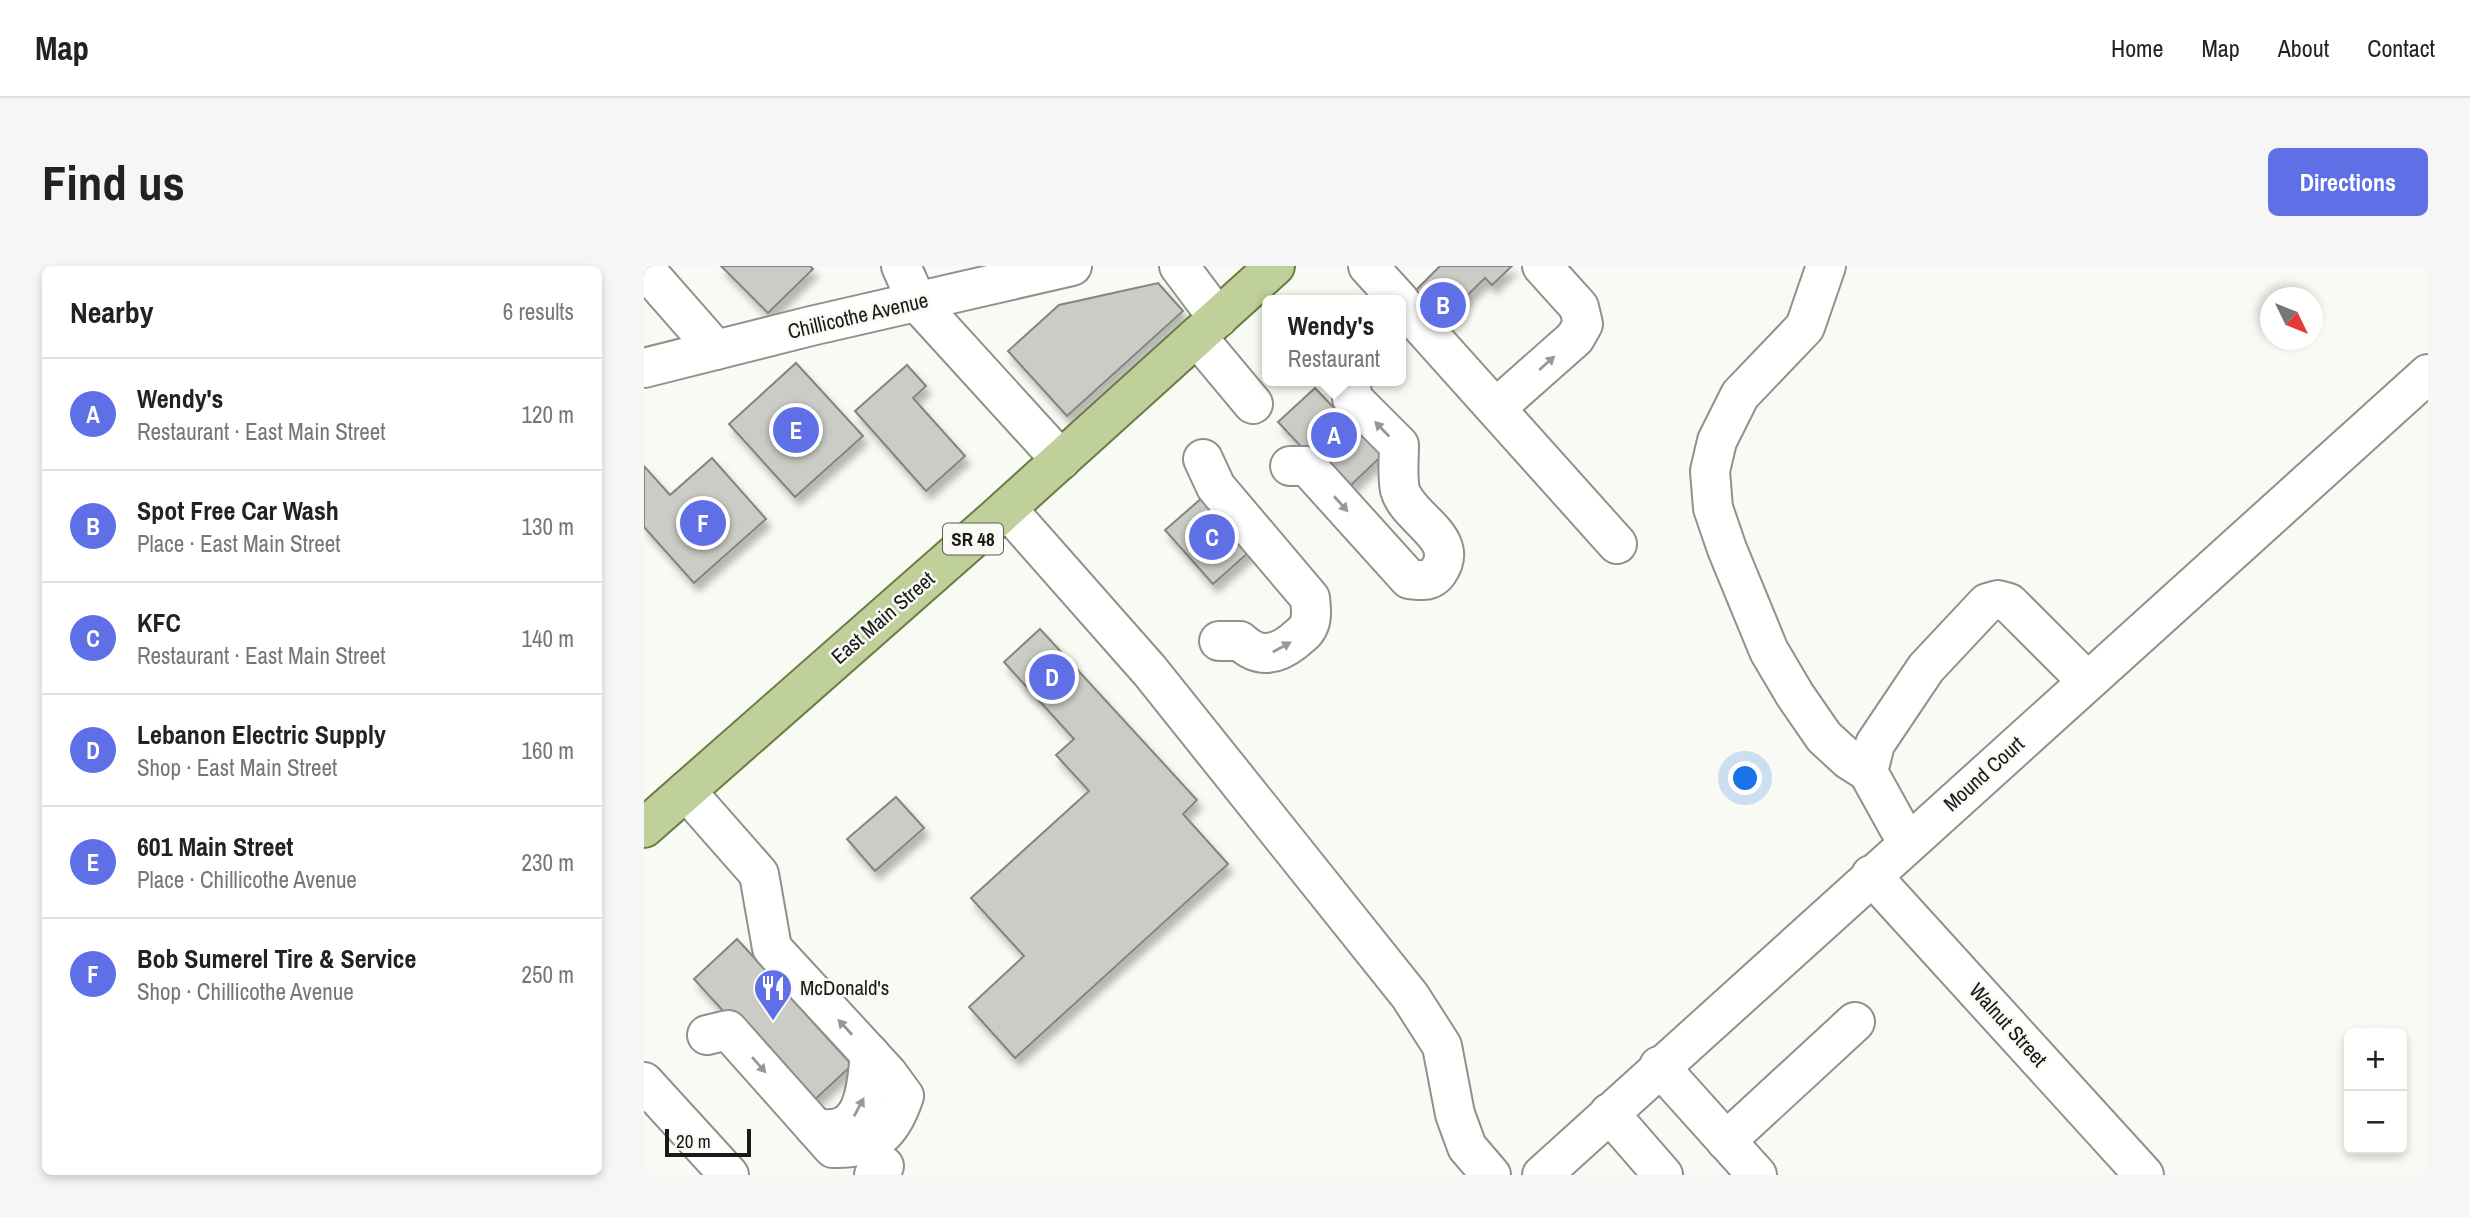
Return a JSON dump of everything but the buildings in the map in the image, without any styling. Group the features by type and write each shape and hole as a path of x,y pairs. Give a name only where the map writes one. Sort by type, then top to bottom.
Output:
{"main road":[{"name":"East Main Street","path":"644,828 1007,509 1275,266"}],"street":[{"path":"901,266 917,302 1061,460"},
{"name":"Chillicothe Avenue","path":"644,368 1072,266"},
{"path":"1179,266 1207,327 1253,404"},
{"path":"1496,408 1575,338 1583,324 1579,307 1542,266"},
{"path":"1826,266 1805,327 1740,395 1717,441 1710,471 1713,508 1769,651 1824,737 1849,760 1868,772 1909,841"},
{"path":"644,268 716,350"},
{"path":"1406,303 1617,544"},
{"name":"Mound Court","path":"1542,1175 1659,1066 2428,374"},
{"path":"1290,466 1307,466 1409,579 1426,581 1436,575 1444,564 1446,552 1439,537 1417,514 1401,491 1399,445 1352,398 1351,386"},
{"path":"1203,458 1216,487 1310,598 1308,629 1275,653 1249,650 1240,641 1219,641"},
{"path":"1007,509 1150,671 1410,996 1443,1046 1455,1114 1467,1147 1492,1175"},
{"path":"1868,772 1875,744 1926,668 1987,603 1998,600 2009,603 2087,681"},
{"path":"686,791 759,874 772,948 888,1073 904,1096 897,1119 879,1138 855,1149 833,1148 817,1155 728,1030 707,1035"},
{"name":"Walnut Street","path":"1871,875 2138,1173"},
{"path":"1726,1141 1855,1022"},
{"path":"1659,1066 1757,1175"},
{"path":"644,1082 729,1175"},
{"path":"1609,1114 1644,1168"}],"place":[{"name":"Spot Free Car Wash","path":"1443,305"},
{"name":"601 Main Street","path":"796,430"},
{"name":"Wendy's","path":"1334,435"},
{"name":"Bob Sumerel Tire & Service","path":"703,523"},
{"name":"KFC","path":"1212,537"},
{"name":"Lebanon Electric Supply","path":"1052,677"},
{"name":"McDonald's","path":"773,1022"}]}
